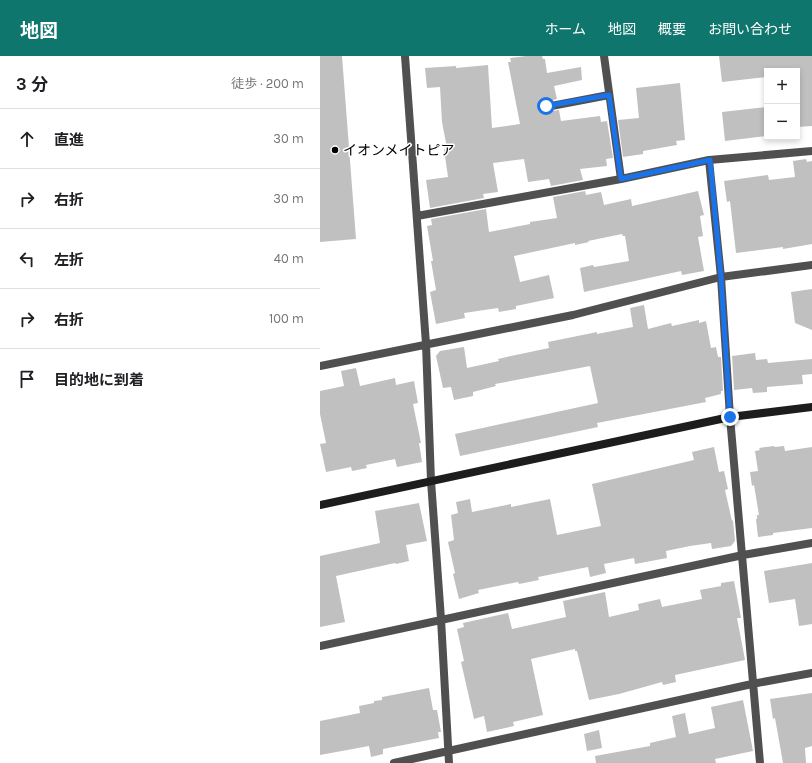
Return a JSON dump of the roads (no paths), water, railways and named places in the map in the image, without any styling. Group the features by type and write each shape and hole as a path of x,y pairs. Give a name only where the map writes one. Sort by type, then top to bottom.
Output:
{"street":[{"path":"405,56 426,344 431,481 449,763"},
{"path":"604,56 621,179"},
{"path":"546,106 609,95"},
{"path":"417,216 621,179 710,160 812,151"},
{"path":"710,160 721,277 730,417 743,555 752,684 760,763"},
{"path":"320,366 573,315 721,277 812,265"},
{"path":"320,505 730,417 812,407"},
{"path":"320,646 743,555 812,544"},
{"path":"394,763 752,684 812,673"}],"place":[{"name":"イオンメイトピア","path":"335,150"}]}
